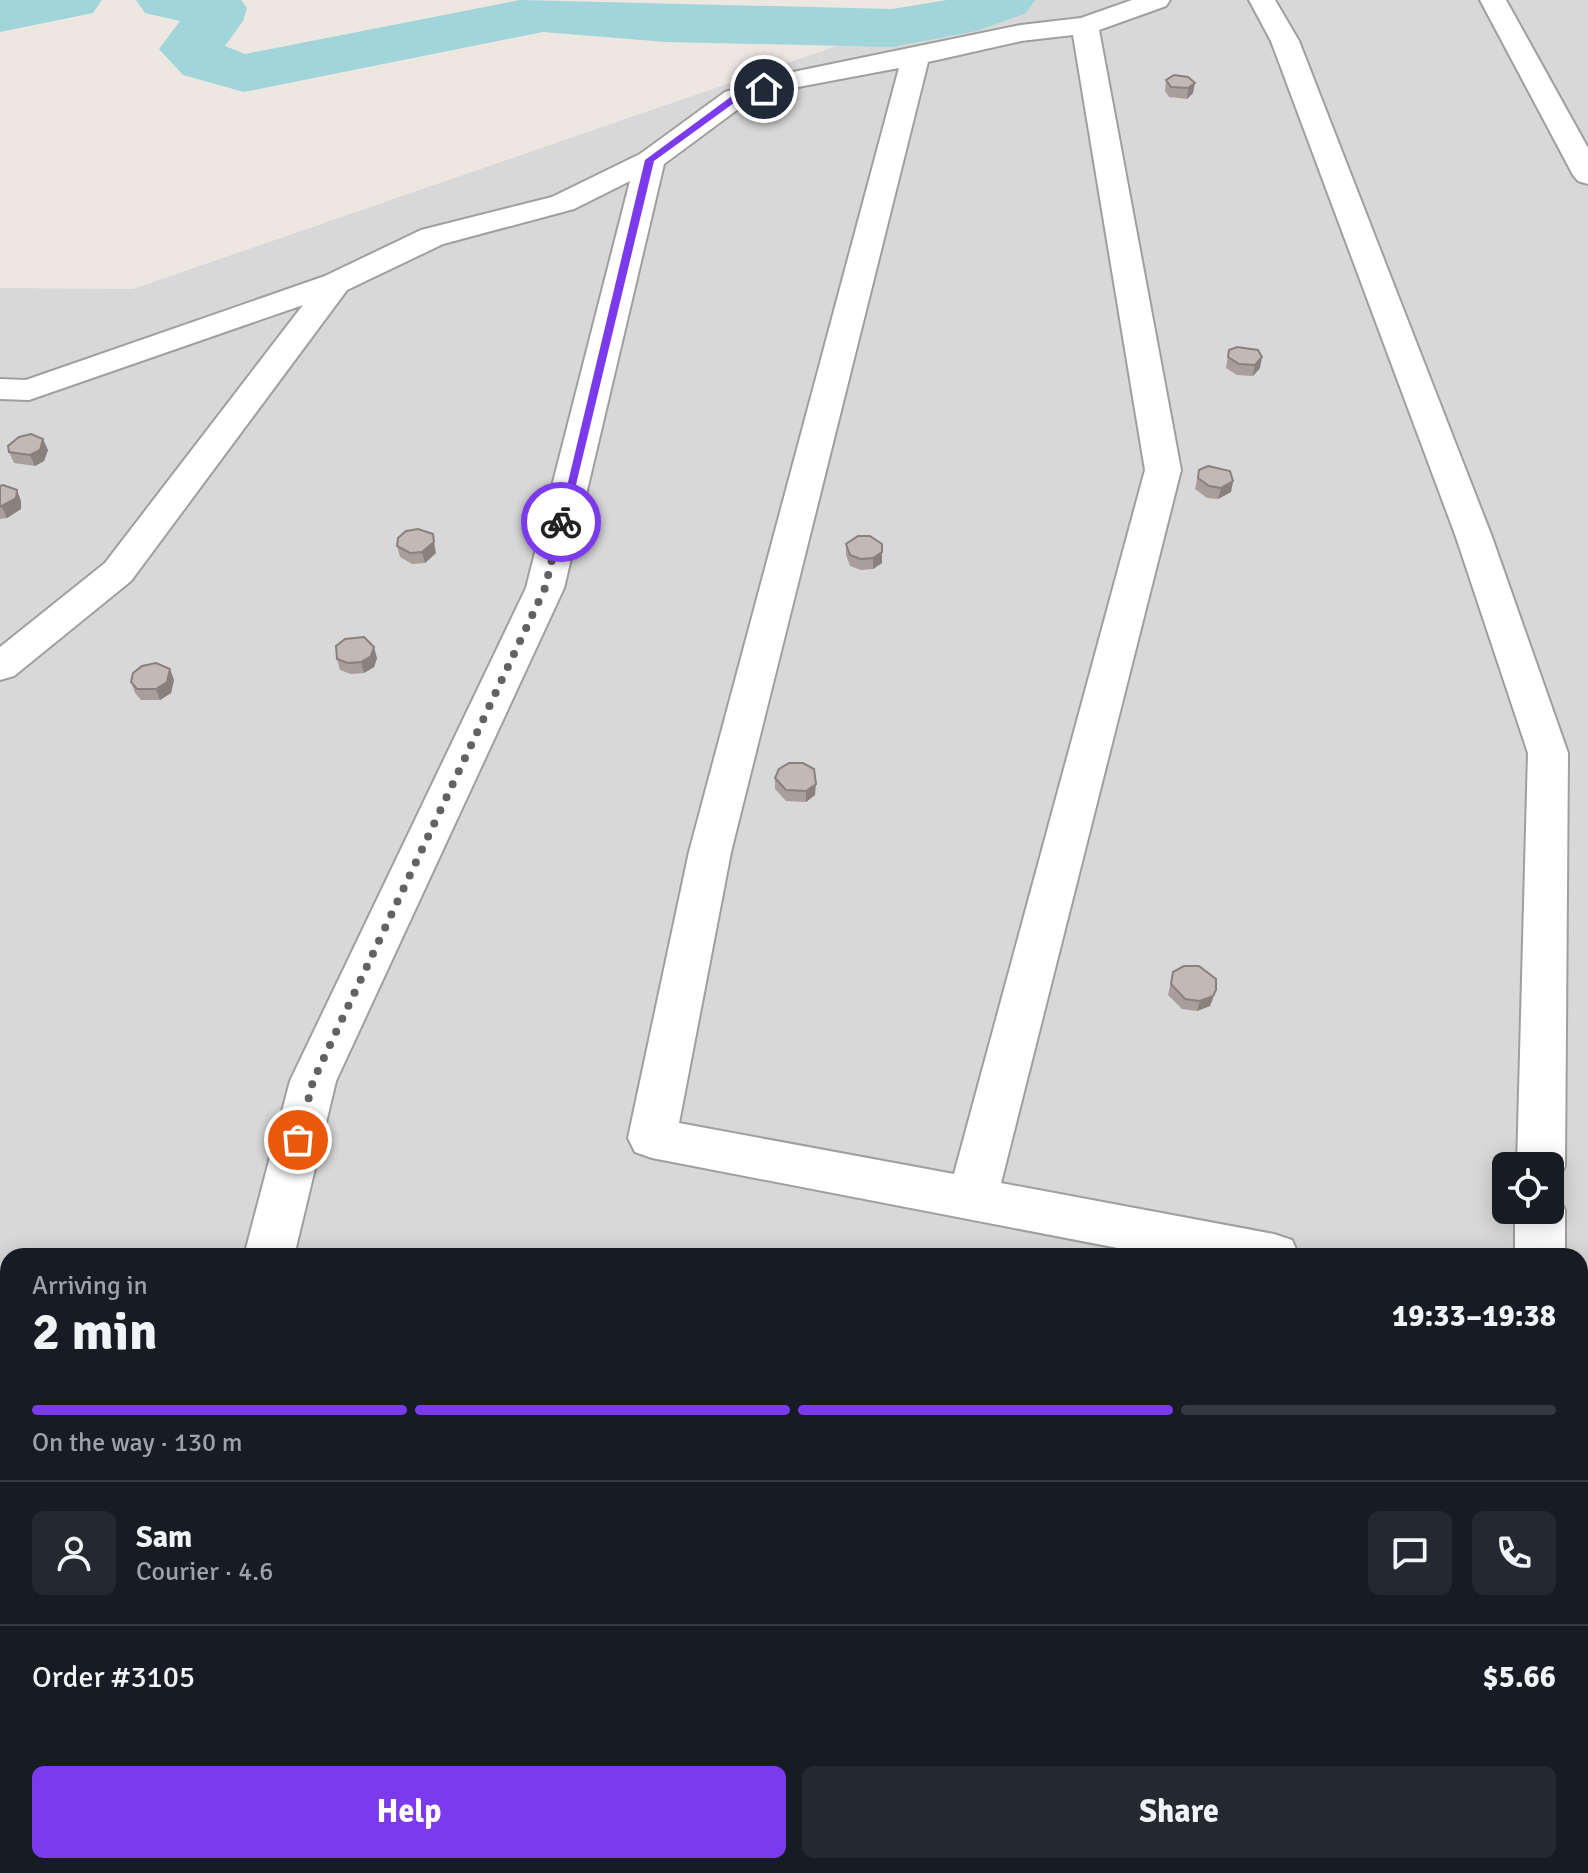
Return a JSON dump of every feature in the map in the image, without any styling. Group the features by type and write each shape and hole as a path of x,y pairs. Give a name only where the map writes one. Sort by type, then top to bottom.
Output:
{"street":[{"path":"0,410 14,389 336,283 432,237 563,203 650,160 735,98 793,80 1021,33 1085,26 1157,0"},
{"path":"1262,0 1285,41 1463,508 1548,753 1541,1152"},
{"path":"1493,0 1588,175"},
{"path":"972,1199 1163,470 1085,26"},
{"path":"916,57 710,852 652,1138 1232,1248"},
{"path":"271,1248 313,1081 545,588 650,160"},
{"path":"0,667 118,572 336,283"},
{"path":"1540,1224 1540,1248"}],"shaded area":[{"path":"970,0 1588,0 1588,1248 0,1248 0,288 133,289"}],"building":[{"path":"1174,75 1188,77 1195,83 1188,88 1171,87 1166,80"},
{"path":"1237,347 1258,350 1262,357 1255,365 1239,364 1228,357 1229,350"},
{"path":"31,434 43,439 40,450 30,455 9,452 8,446 19,437"},
{"path":"1208,466 1230,471 1233,481 1221,488 1209,486 1198,478 1199,470"},
{"path":"0,486 17,490 16,498 0,507"},
{"path":"418,529 433,534 434,542 422,552 410,553 397,546 398,538 406,531"},
{"path":"858,536 870,536 882,544 882,552 873,558 861,559 850,555 846,544"},
{"path":"364,637 374,647 371,656 361,662 348,663 337,659 336,646 345,639"},
{"path":"156,663 170,669 167,682 156,689 137,689 131,682 133,673 142,666"},
{"path":"789,763 803,763 814,769 816,784 806,791 786,790 775,778 779,769"},
{"path":"1184,966 1199,966 1216,979 1213,996 1200,1001 1185,999 1171,984 1173,972"}],"waterway":[{"path":"0,14 72,0"},
{"path":"166,0 216,8 212,21 190,49 205,62 244,73 543,14 666,23 892,28 955,18 1005,0"}],"way so far":[{"path":"298,1140 313,1081 545,588 561,522"}],"route":[{"path":"561,522 650,160 735,98 764,89"}]}
